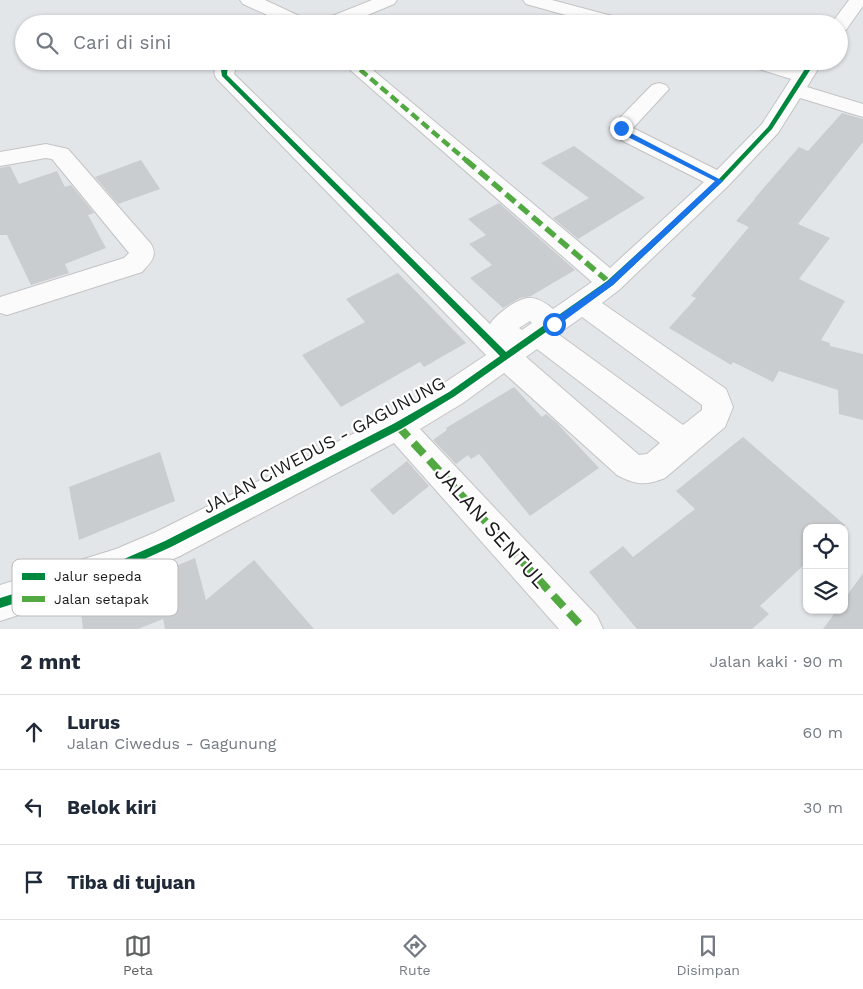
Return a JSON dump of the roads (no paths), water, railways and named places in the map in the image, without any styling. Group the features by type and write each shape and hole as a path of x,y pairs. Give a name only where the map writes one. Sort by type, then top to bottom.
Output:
{"street":[{"path":"249,0 284,15"},
{"path":"351,15 388,0"},
{"path":"532,0 587,15"},
{"path":"847,15 858,0"},
{"path":"224,70 224,75 530,341 684,443"},
{"path":"361,70 610,283"},
{"path":"784,70 804,76 863,111"},
{"name":"JALAN CIWEDUS - GAGUNUNG","path":"134,559 168,544 398,426 452,394 582,304 610,283 720,181 770,128 804,76"},
{"path":"659,89 621,128 624,133 720,181"},
{"path":"0,159 46,151 60,154 142,250 142,256 133,265 2,298"},
{"path":"530,341 628,465 638,470 654,468 714,418 718,407 715,398 582,304"},
{"name":"JALAN SENTUL","path":"398,426 584,629"},
{"name":"JALAN CIWEDUS - GAGUNUNG","path":"0,603 12,599"}]}
